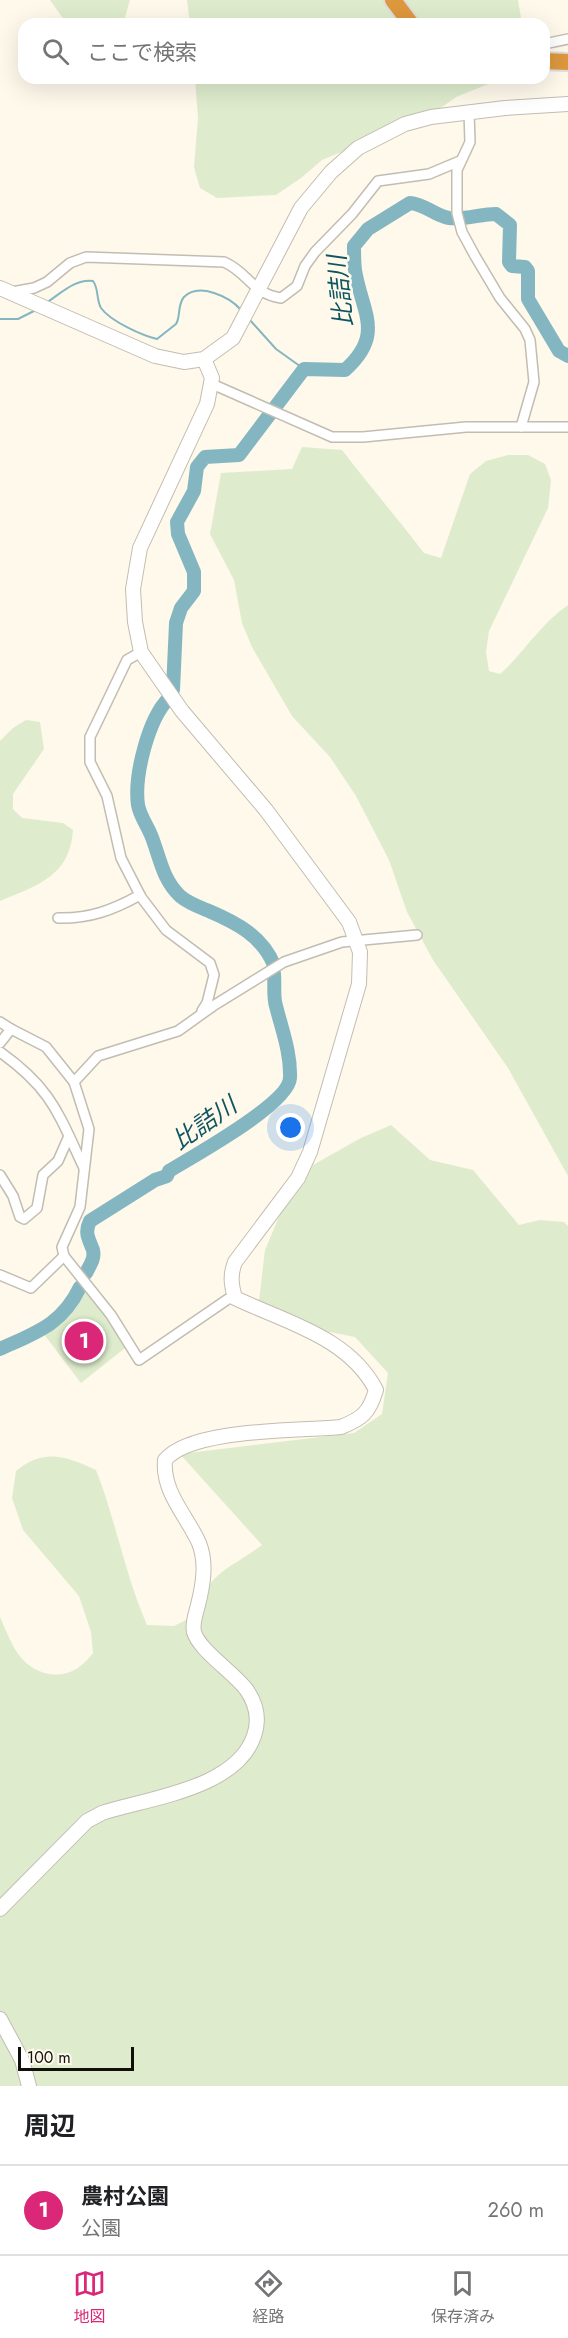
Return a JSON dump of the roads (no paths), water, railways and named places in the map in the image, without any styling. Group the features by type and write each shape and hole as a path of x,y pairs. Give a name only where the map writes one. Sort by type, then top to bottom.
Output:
{"highway":[{"path":"393,0 406,18"},
{"path":"550,62 568,63"}],"street":[{"path":"550,43 568,39"},
{"path":"4,290 155,356 184,362 204,359 233,338 301,208 331,172 358,148 405,124 470,112 568,104"},
{"path":"470,112 470,142 457,170 457,213 462,232 500,298 525,329 530,340 534,382 521,427"},
{"path":"4,290 34,288 47,282 70,264 86,257 224,262 239,272 258,291 273,297 287,296 297,286 305,266 315,252 378,181 429,174 460,161"},
{"path":"204,359 209,368 212,384 207,404 140,548 133,588 135,622 141,652 182,711 266,810 349,922 360,952 358,984 310,1152 298,1178 235,1262 231,1273 235,1298"},
{"path":"212,384 332,437 363,437 466,427 568,427"},
{"path":"141,652 127,660 90,738 90,762 108,796 122,858 140,895 165,930 210,963 214,975 207,1003 197,1017"},
{"path":"58,918 83,918 114,909 140,895"},
{"path":"74,1082 98,1056 178,1032 197,1017 284,962 316,949 356,940 417,935"},
{"path":"0,1022 46,1047 74,1082 89,1129 80,1207 62,1247 64,1256 111,1315 139,1360 228,1299 235,1298 306,1329 344,1350 367,1372 376,1390 370,1409 357,1421 341,1427 267,1432 194,1441 171,1453 165,1460 174,1503 199,1544 205,1572 194,1616 194,1631 198,1640 239,1679 250,1695 257,1711 257,1729 243,1756 228,1769 201,1783 155,1799 110,1810 87,1821 0,1909"},
{"path":"0,1043 10,1029"},
{"path":"0,1052 42,1086 53,1103 84,1168"},
{"path":"0,1175 13,1196 20,1217 24,1219 37,1208 43,1174 58,1161 69,1136"},
{"path":"0,1275 31,1288 64,1256"},
{"path":"0,2019 18,2050 29,2086"}],"waterway":[{"name":"比詰川","path":"173,690 176,623 181,608 194,591 194,572 178,534 177,522 194,491 197,467 205,457 239,455 304,369 345,370 357,357 368,334 368,323 355,270 354,246 368,229 410,203 449,218 496,214 510,225 509,262 512,266 525,267 528,271 528,299 559,351 568,356"},
{"path":"46,303 74,284 93,281 99,305 106,313 128,328 157,339 176,324 182,300 190,293 198,291 214,293 230,300 241,310"},
{"path":"0,319 18,319 36,310"},
{"path":"249,319 276,349 304,369"},
{"name":"比詰川","path":"169,698 161,707 144,748 137,793 140,813 151,835 165,875 180,896 248,932 263,946 274,965"},
{"name":"比詰川","path":"86,1273 93,1256 87,1233 90,1221 155,1180 167,1176 169,1171 238,1129 258,1115 285,1089 290,1078 289,1060 275,1002 274,974"},
{"name":"比詰川","path":"0,1349 36,1332 56,1319 73,1300 80,1287"}],"place":[{"name":"農村公園","path":"84,1341"}]}
